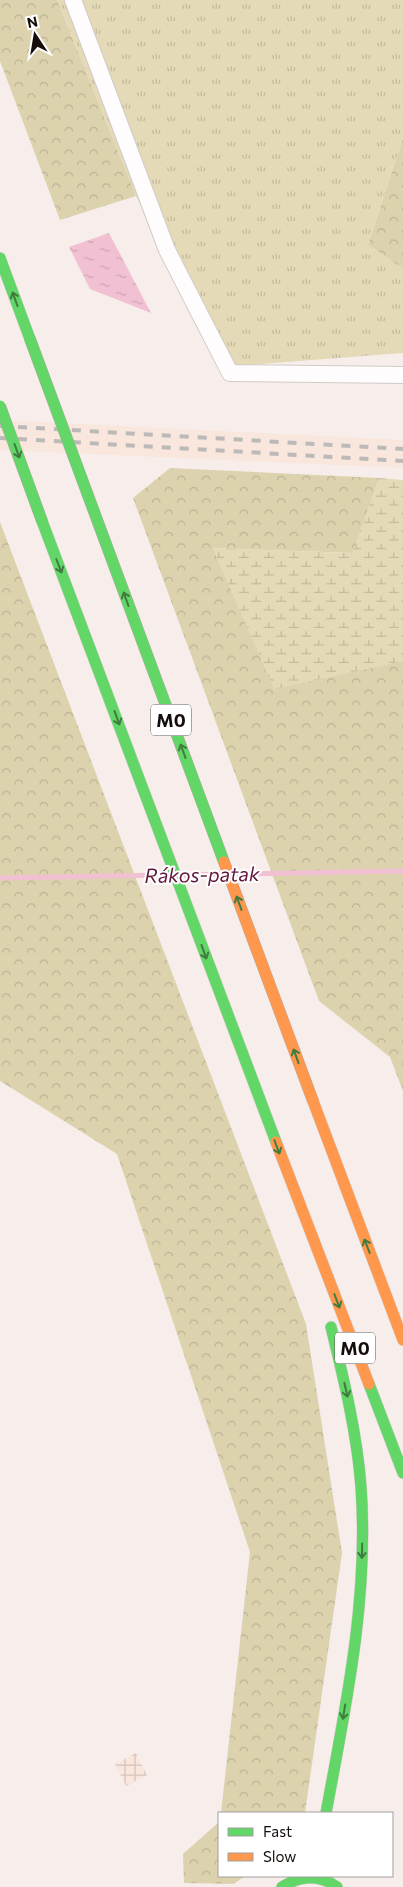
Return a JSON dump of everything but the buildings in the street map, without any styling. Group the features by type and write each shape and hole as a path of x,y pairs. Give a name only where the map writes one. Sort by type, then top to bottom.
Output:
{"main road":[{"name":"M0","path":"0,258 403,1340"},
{"name":"M0","path":"0,406 306,1223 403,1473"},
{"path":"306,1223 352,1414 359,1468 362,1538 360,1601 356,1640 326,1812"},
{"path":"282,1887 300,1877"},
{"path":"317,1877 324,1879 336,1887"}],"street":[{"path":"74,0 167,250 230,373 403,375"}],"shaded area":[{"path":"0,420 403,440 403,468 0,450"},
{"path":"136,1753 147,1775 126,1786 115,1764"}],"green space":[{"path":"0,0 57,0 136,196 60,220 0,61"},
{"path":"57,0 403,0 403,138 368,243 403,269 403,353 222,367 136,196"},
{"path":"403,138 403,269 368,244"},
{"path":"170,468 379,478 353,553 213,548 274,688 403,661 403,1091 390,1057 319,1001 133,498"},
{"path":"379,478 403,480 403,661 274,689 213,548 352,553"},
{"path":"0,522 306,1324 342,1553 305,1812 221,1812 250,1552 117,1154 0,1081"},
{"path":"218,1823 218,1877 244,1877 234,1884 184,1883 183,1854"}],"water":[{"path":"109,233 151,313 90,289 69,247"}],"waterway":[{"name":"Rákos-patak","path":"239,874 403,871"},
{"name":"Rákos-patak","path":"184,875 220,874"},
{"name":"Rákos-patak","path":"0,878 165,875"}],"railway":[{"path":"0,426 403,449"},
{"path":"0,438 403,461"}],"traffic: fast":[{"path":"0,258 30,339"},
{"path":"30,339 224,862"},
{"path":"0,406 42,521"},
{"path":"42,521 276,1142"},
{"path":"326,1812 354,1651 359,1610 363,1528 361,1487 353,1427 331,1327"},
{"path":"369,1384 403,1473"},
{"path":"282,1887 303,1878 317,1878 337,1887"}],"traffic: slow":[{"path":"224,862 313,1101"},
{"path":"313,1101 403,1340"},
{"path":"276,1142 369,1384"}]}
